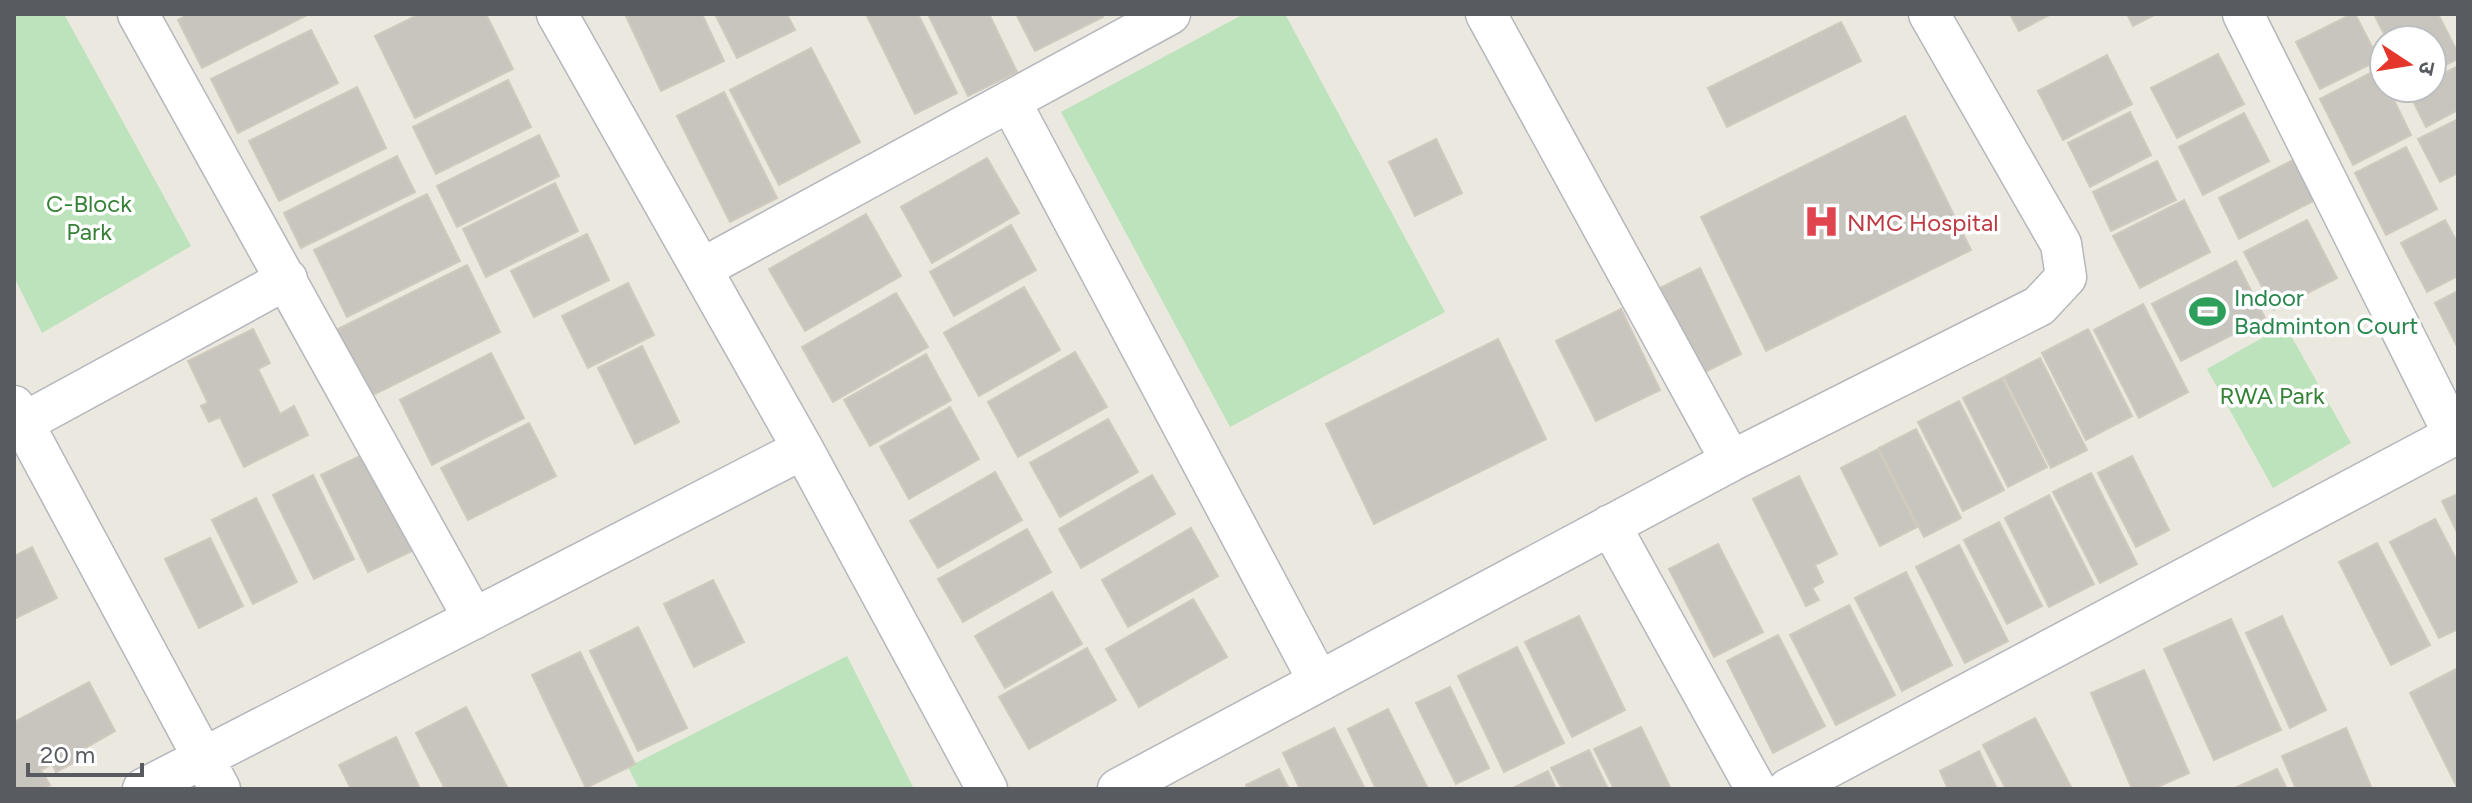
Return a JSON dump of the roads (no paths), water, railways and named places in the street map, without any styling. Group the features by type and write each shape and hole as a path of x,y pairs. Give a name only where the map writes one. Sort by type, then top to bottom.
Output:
{"street":[{"path":"138,14 474,619"},
{"path":"557,14 803,449 987,789"},
{"path":"701,269 1170,14"},
{"path":"1486,14 1731,461"},
{"path":"1118,789 1731,461 2039,306 2066,277 2061,244 1929,14"},
{"path":"1788,789 2456,434 2243,14"},
{"path":"1010,101 1318,680"},
{"path":"212,774 19,414 287,279"},
{"path":"143,789 212,774 474,619 803,449"},
{"path":"1610,525 1756,789"}],"place":[{"name":"NMC Hospital","path":"1821,222"},
{"name":"Indoor Badminton Court","path":"2208,311"}],"park label":[{"name":"C-Block Park","path":"89,217"},
{"name":"RWA Park","path":"2272,395"}]}
